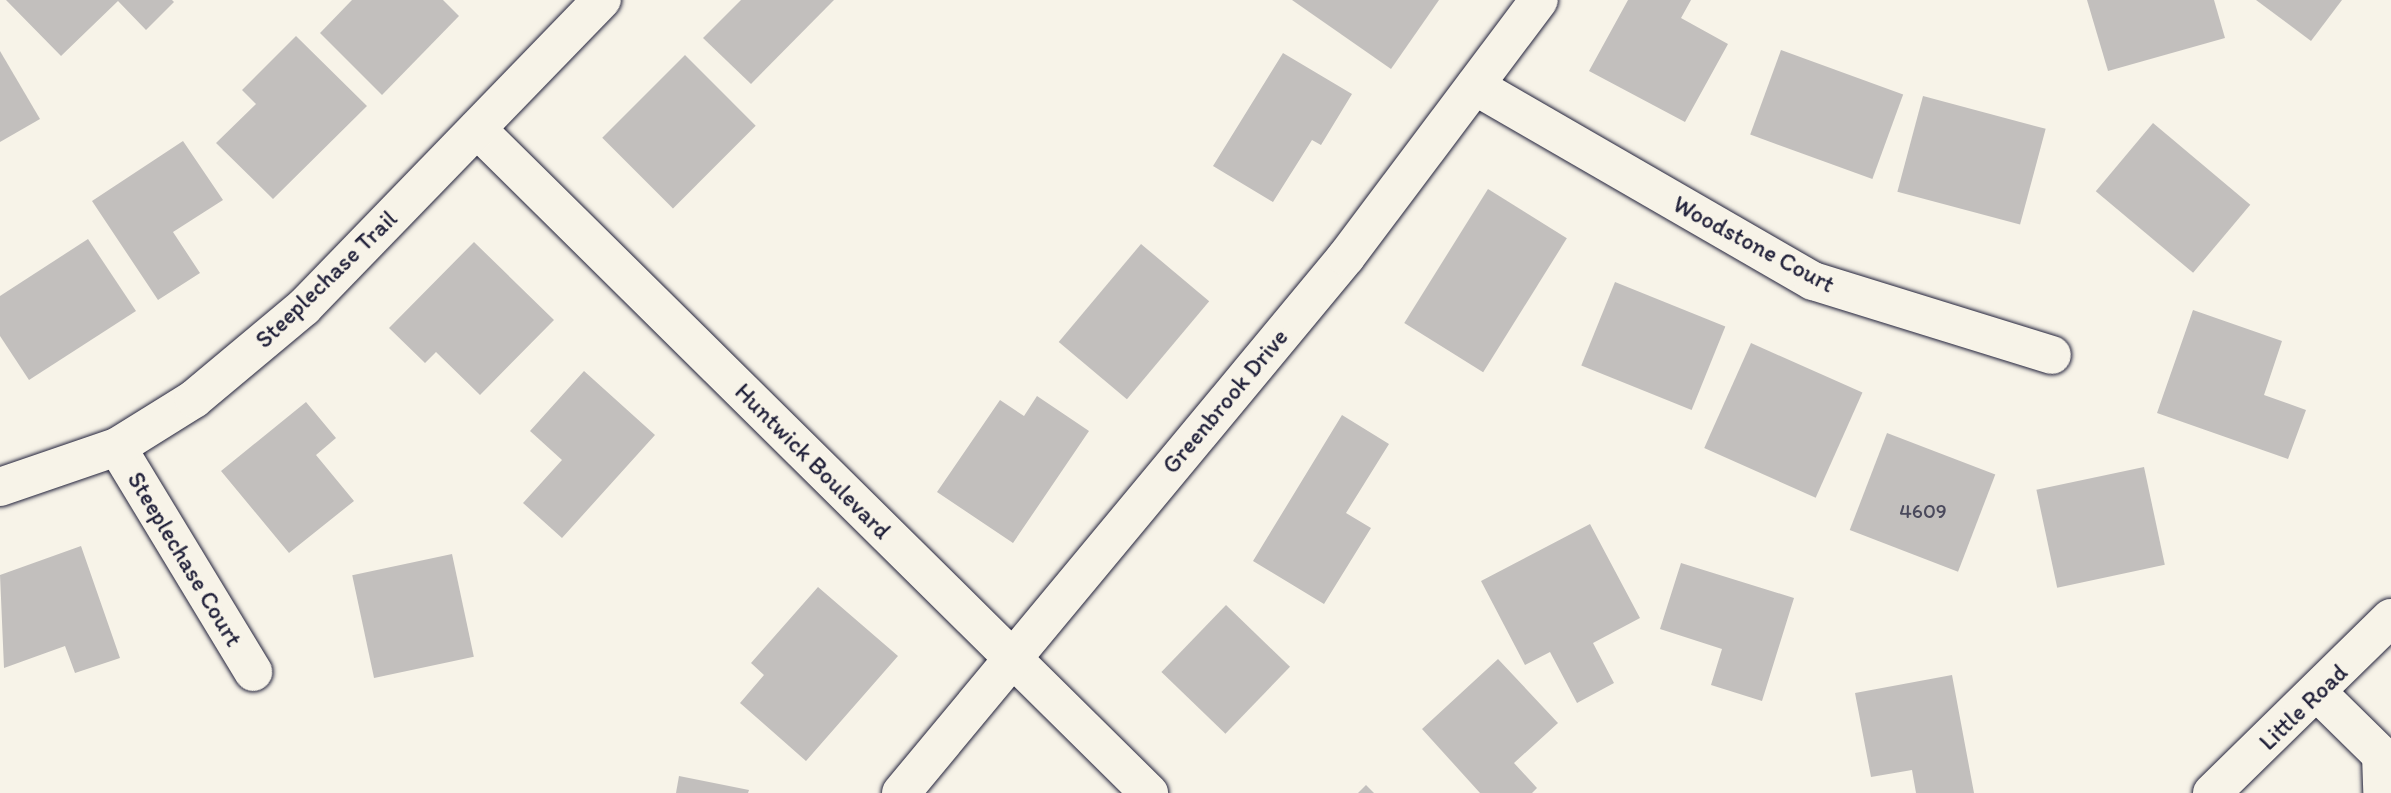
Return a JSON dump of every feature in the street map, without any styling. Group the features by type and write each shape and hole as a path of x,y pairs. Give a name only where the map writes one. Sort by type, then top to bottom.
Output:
{"street":[{"name":"Steeplechase Trail","path":"0,487 117,447 194,399 304,307 602,0"},
{"name":"Greenbrook Drive","path":"901,793 1010,657 1346,257 1539,0"},
{"name":"Woodstone Court","path":"1475,86 1813,281 2052,355"},
{"name":"Huntwick Boulevard","path":"477,129 1149,793"},
{"name":"Steeplechase Court","path":"117,447 253,672"},
{"name":"Little Road","path":"2212,793 2319,694 2391,618"},
{"path":"2319,694 2381,755 2382,793"}],"building":[{"path":"6,0 172,0 174,2 146,30 118,1 61,56"},
{"path":"352,0 443,0 459,16 382,95 320,33"},
{"path":"741,0 834,0 751,84 703,38"},
{"path":"1292,0 1439,0 1391,69"},
{"path":"1628,0 1691,0 1681,18 1728,44 1685,122 1589,71"},
{"path":"2087,0 2214,0 2225,38 2108,71"},
{"path":"2256,0 2342,0 2311,41"},
{"path":"296,36 367,106 273,199 216,143 256,104 242,90"},
{"path":"1781,50 1903,94 1872,179 1750,135"},
{"path":"0,51 40,119 0,142"},
{"path":"1283,53 1352,94 1321,145 1312,140 1273,202 1213,166"},
{"path":"685,55 756,126 673,208 602,138"},
{"path":"1923,96 2046,129 2020,224 1897,192"},
{"path":"2153,123 2250,205 2193,273 2096,191"},
{"path":"183,141 223,200 173,232 200,273 158,300 92,201"},
{"path":"1488,189 1567,238 1483,372 1404,323"},
{"path":"88,239 136,311 29,380 0,336 0,296"},
{"path":"474,242 554,320 480,395 436,352 425,363 389,328"},
{"path":"1141,244 1209,301 1127,399 1059,342"},
{"path":"1615,282 1725,327 1692,410 1581,365"},
{"path":"2193,310 2282,341 2264,395 2306,410 2288,459 2157,413"},
{"path":"1751,343 1862,393 1816,498 1704,448"},
{"path":"584,371 655,435 562,538 523,503 562,460 530,431"},
{"path":"1037,396 1089,431 1013,543 937,492 1000,400 1024,416"},
{"path":"306,402 336,438 316,455 354,501 289,553 221,471"},
{"path":"1342,415 1389,444 1346,513 1371,528 1324,604 1253,561"},
{"path":"1887,433 1995,475 1958,572 1850,530"},
{"path":"2144,467 2165,565 2057,588 2036,490"},
{"path":"1590,524 1640,618 1593,643 1614,683 1577,703 1550,652 1525,665 1481,581"},
{"path":"81,546 120,658 75,673 65,646 4,668 0,575"},
{"path":"452,554 474,657 374,678 352,575"},
{"path":"1681,563 1794,598 1762,701 1711,685 1722,649 1660,629"},
{"path":"818,587 898,656 806,761 740,703 764,675 751,663"},
{"path":"1226,605 1290,667 1225,734 1161,672"},
{"path":"1498,659 1558,723 1514,763 1537,788 1532,793 1480,793 1422,729"},
{"path":"1952,675 1974,793 1916,793 1912,770 1871,777 1855,693"},
{"path":"679,776 749,790 748,793 676,793"},
{"path":"1366,785 1374,793 1358,793"}]}
